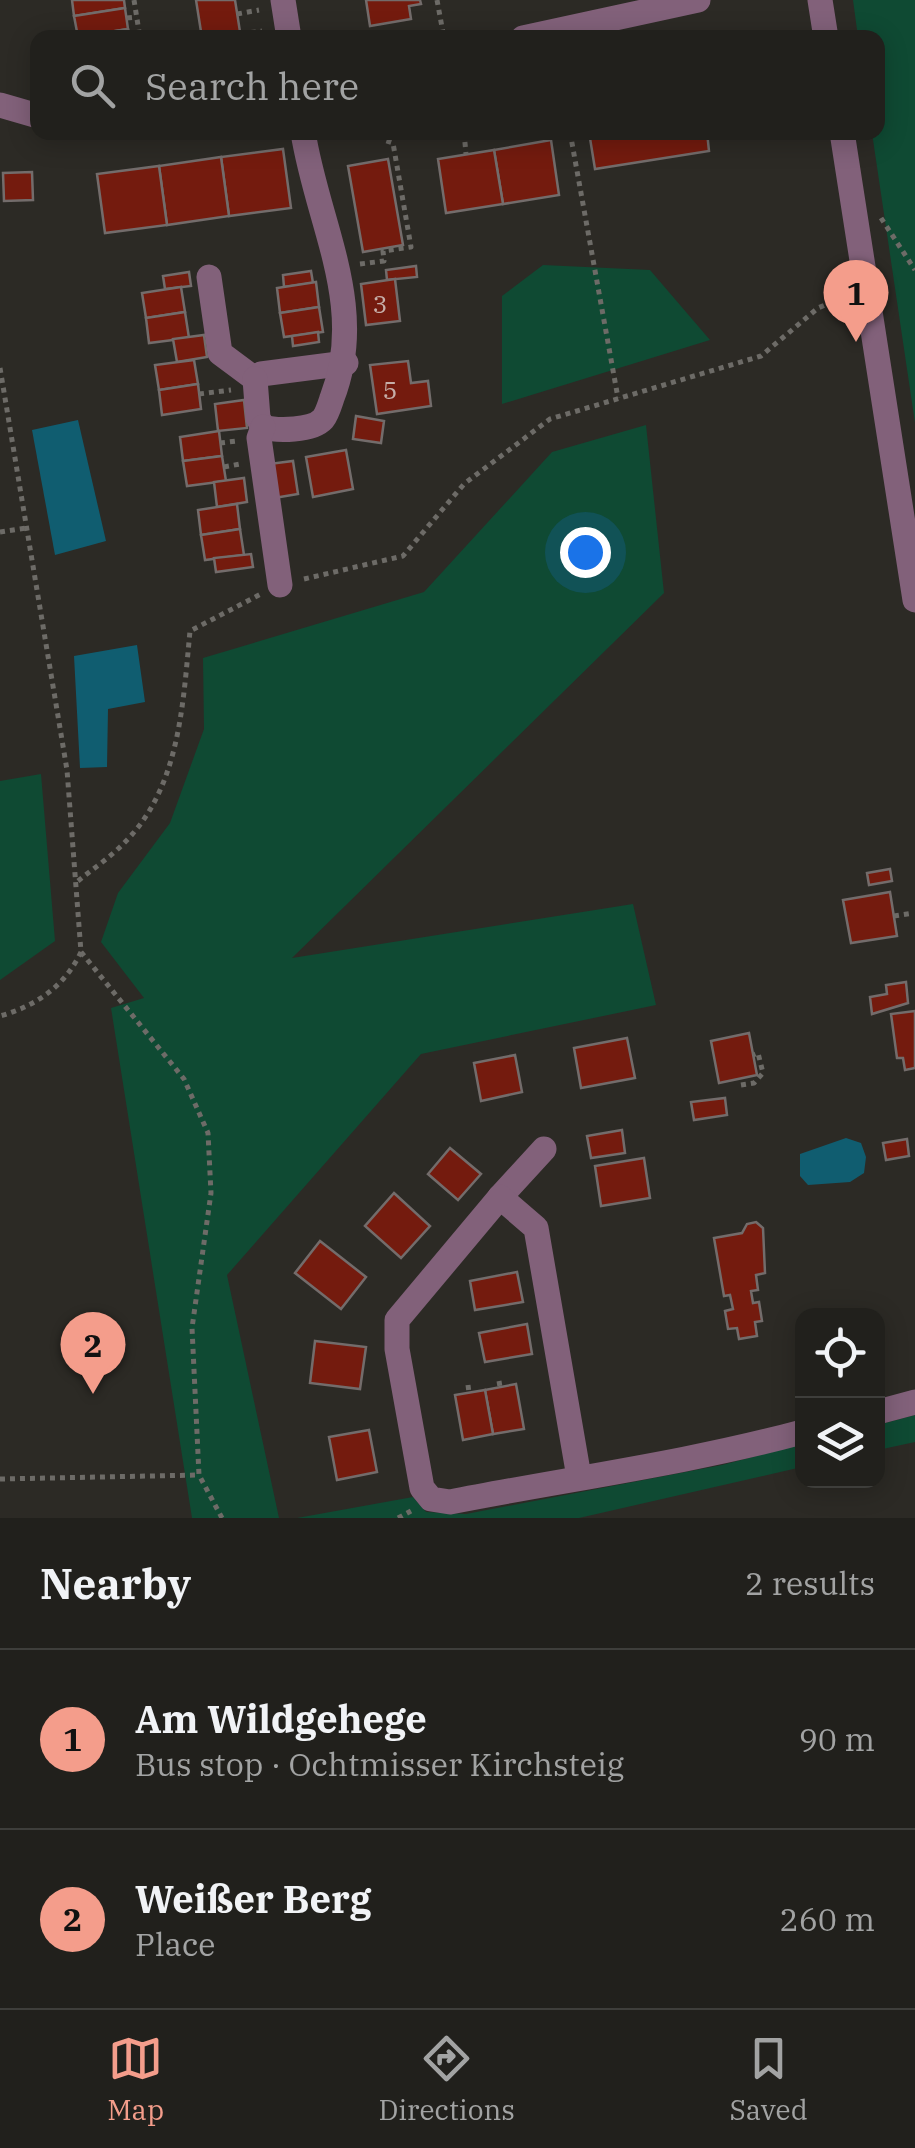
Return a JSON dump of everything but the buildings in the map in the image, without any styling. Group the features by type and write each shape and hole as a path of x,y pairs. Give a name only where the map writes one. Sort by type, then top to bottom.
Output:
{"street":[{"path":"283,0 288,30"},
{"path":"542,30 586,11 698,0"},
{"path":"820,0 825,30"},
{"path":"0,105 30,114"},
{"path":"263,427 288,428 324,418 346,363 338,267 310,182 304,140"},
{"path":"843,140 915,600"},
{"path":"209,278 220,352 256,379 346,363"},
{"path":"256,379 258,418 263,427 259,438 280,585"},
{"path":"544,1149 398,1320 397,1349 422,1488 431,1499 450,1502 700,1453 732,1451 795,1434"},
{"path":"500,1196 536,1228 579,1477"},
{"path":"885,1410 915,1402"}],"path":[{"path":"134,0 139,30"},
{"path":"438,0 443,30"},
{"path":"127,18 137,17"},
{"path":"338,267 384,261 383,251 411,247 405,235 406,214 394,175 393,142 384,140"},
{"path":"465,140 466,154"},
{"path":"571,140 618,398"},
{"path":"398,216 406,214"},
{"path":"78,881 128,840 164,783 183,711 190,631 280,585 403,556 464,484 550,419 761,356 818,308 869,291"},
{"path":"0,368 67,770 81,952 71,973 55,988 32,1004 0,1016"},
{"path":"0,532 26,528"},
{"path":"894,916 913,913"},
{"path":"81,952 184,1079 208,1133 211,1193 192,1328 199,1475 222,1518"},
{"path":"741,1084 754,1083 763,1073 758,1054 753,1055"},
{"path":"0,1479 199,1475"}],"green space":[{"path":"853,0 915,0 915,423 873,140 885,140 885,30 857,30"},
{"path":"543,265 650,270 710,340 502,404 502,296"},
{"path":"646,425 664,593 292,958 633,904 656,1005 421,1054 227,1275 279,1518 192,1518 111,1008 144,998 101,942 118,893 170,823 204,729 203,658 424,592 552,452"},
{"path":"41,774 55,941 0,980 0,781"},
{"path":"915,1415 915,1442 885,1448 885,1423"},
{"path":"795,1446 795,1469 579,1518 297,1518 413,1497 426,1512 466,1514 722,1465"}],"water":[{"path":"78,420 106,541 55,555 32,430"},
{"path":"137,645 145,702 108,709 107,767 80,768 74,656"},
{"path":"846,1138 861,1143 866,1157 864,1173 850,1182 808,1185 800,1176 800,1154"}],"place":[{"name":"Am Wildgehege","path":"856,342"},
{"name":"Weißer Berg","path":"93,1394"}]}
